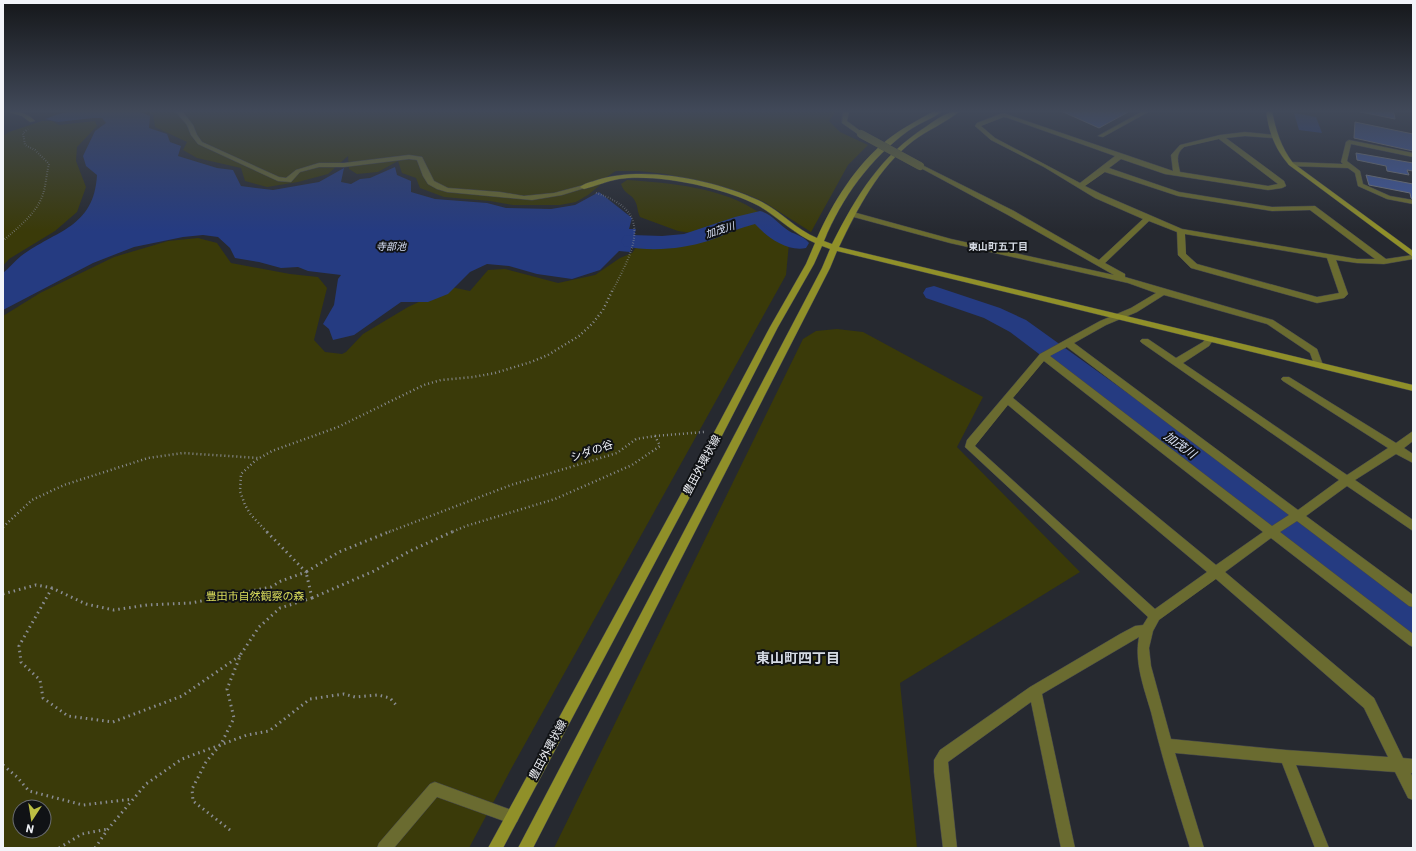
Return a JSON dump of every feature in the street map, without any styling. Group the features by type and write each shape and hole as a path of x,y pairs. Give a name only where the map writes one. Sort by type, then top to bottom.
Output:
{"street":[{"path":"216,151 278,180 288,180 298,171 319,165 344,165 409,157 420,158 424,166 426,177 435,186 460,192 481,192 523,198 550,196 607,179 625,176 640,176 673,180 728,190 757,202 803,234 818,242 835,248 1413,388"},
{"name":"豊田外環状線","path":"495,848 704,461 774,327 810,264 818,242 851,184 873,157 880,151"},
{"path":"892,151 1011,213 1130,281"},
{"name":"豊田外環状線","path":"525,848 813,290 826,268 841,233 871,181 887,160 898,151"},
{"path":"1016,151 1080,186 1148,218 1181,231 1372,263 1413,256"},
{"path":"1105,151 1155,169 1177,174 1268,188 1282,186 1281,183 1238,151"},
{"path":"1175,151 1174,153 1177,174"},
{"path":"1280,151 1291,164 1413,256"},
{"path":"1080,186 1120,156"},
{"path":"1104,169 1172,192 1272,209 1312,208 1384,262"},
{"path":"853,214 950,241 1130,281 1163,292 1270,322 1314,351 1318,365"},
{"path":"1100,263 1148,218"},
{"path":"1181,231 1182,255 1194,266 1317,300 1341,296 1344,294 1331,256"},
{"path":"1155,616 970,447 971,443 1044,356 1118,316 1134,310 1163,292"},
{"path":"1177,362 1206,344 1210,339"},
{"path":"1145,341 1413,526"},
{"path":"1066,343 1294,517 1413,602"},
{"path":"1044,356 1274,530 1413,641"},
{"path":"1286,379 1413,458"},
{"path":"1008,399 1216,572 1369,703 1413,793"},
{"path":"1198,848 1166,744 1145,666 1143,648 1147,630 1155,616 1274,530 1397,448 1413,435"},
{"path":"950,848 941,760 945,755 1035,691 1135,632 1147,630"},
{"path":"1035,691 1068,848"},
{"path":"1166,744 1286,757 1413,766"},
{"path":"1286,757 1322,848"},
{"path":"384,848 435,789 512,817"}],"lane":[{"path":"1347,151 1344,162 1358,172 1360,185 1389,198 1413,202"},
{"path":"1392,151 1413,155"},
{"path":"1291,164 1349,166"}],"path":[{"path":"3,241 29,215 40,200 44,189 49,164 36,151"},
{"path":"312,598 306,572 297,560 248,510 240,492 241,474 258,458 296,441 312,437 346,423 404,393 437,381 512,370 554,352 584,332 603,310 625,266 633,248 635,228 627,208 611,197 588,192 584,187"},
{"name":"シダの谷","path":"3,594 36,585 52,588 86,604 114,610 147,605 192,603 271,587 281,581 306,572 339,552 511,485 617,453 636,440 655,436 704,432"},
{"path":"230,830 193,801 192,789 206,762 221,744 234,718 227,689 241,654 259,628 280,608 312,598 466,526 555,499 632,465 660,446 655,436"},
{"path":"3,527 32,500 64,485 148,458 183,453 258,458"},
{"path":"52,588 20,646 21,662 40,680 43,698 68,716 113,722 137,714 182,696 241,654"},
{"path":"96,848 108,829 146,784 182,759 248,735 269,731 310,699 344,694 355,697 378,695 390,698 396,706"},
{"path":"3,765 17,777 29,791 83,805 133,798"},
{"path":"59,848 69,839 95,830 108,829"}],"green space":[{"path":"3,151 77,151 76,161 86,187 77,212 55,231 9,259 3,266"},
{"path":"184,151 862,151 848,165 811,232 764,202 746,194 724,187 666,174 639,171 616,171 605,178 600,185 588,195 576,202 560,205 513,205 490,201 444,197 420,188 416,178 402,173 398,161 378,172 357,174 349,169 348,156 328,174 298,182 267,187 245,181 241,168 197,158"},
{"path":"627,180 678,185 713,192 745,204 760,213 699,234 678,231 640,217 634,199 622,187 621,184"},
{"name":"豊田市自然観察の森","path":"758,220 777,237 789,243 786,275 511,769 469,848 3,848 3,316 40,293 114,257 168,241 198,238 217,243 231,263 290,274 318,277 327,288 314,340 325,352 342,354 346,352 363,334 408,307 451,287 470,291 488,270 505,269 558,283 595,275 620,258 632,253 639,243 670,244 686,242 715,236"},
{"path":"837,329 863,332 983,397 957,447 1080,572 900,683 917,848 554,848 803,339 816,331"}],"water":[{"name":"寺部池","path":"86,151 180,151 178,156 217,168 233,170 241,186 273,190 319,182 344,168 341,182 351,184 360,179 370,178 395,167 397,175 411,181 411,192 435,199 487,203 506,208 551,209 575,205 599,192 632,218 629,229 636,229 630,252 619,251 600,270 572,279 537,274 509,266 487,264 470,272 448,294 428,302 401,302 354,335 333,340 329,329 323,324 334,305 338,279 341,275 308,271 298,267 281,268 235,258 230,248 218,237 203,235 183,237 134,247 93,263 3,310 3,273 21,256 34,247 71,226 81,217 89,206 94,193 97,175 86,166 83,156"}],"building":[{"path":"1356,153 1413,163 1413,171 1407,170 1409,175 1387,171 1386,166 1357,160"},
{"path":"1366,175 1413,184 1413,199 1411,198 1410,193 1369,185"}],"waterway":[{"name":"加茂川","path":"632,241 684,241 742,221 760,217 777,233 798,243"},
{"name":"加茂川","path":"934,293 992,313 1018,326 1273,514 1413,622"}],"district":[{"name":"東山町五丁目","path":"998,246"},
{"name":"東山町四丁目","path":"798,658"}]}
